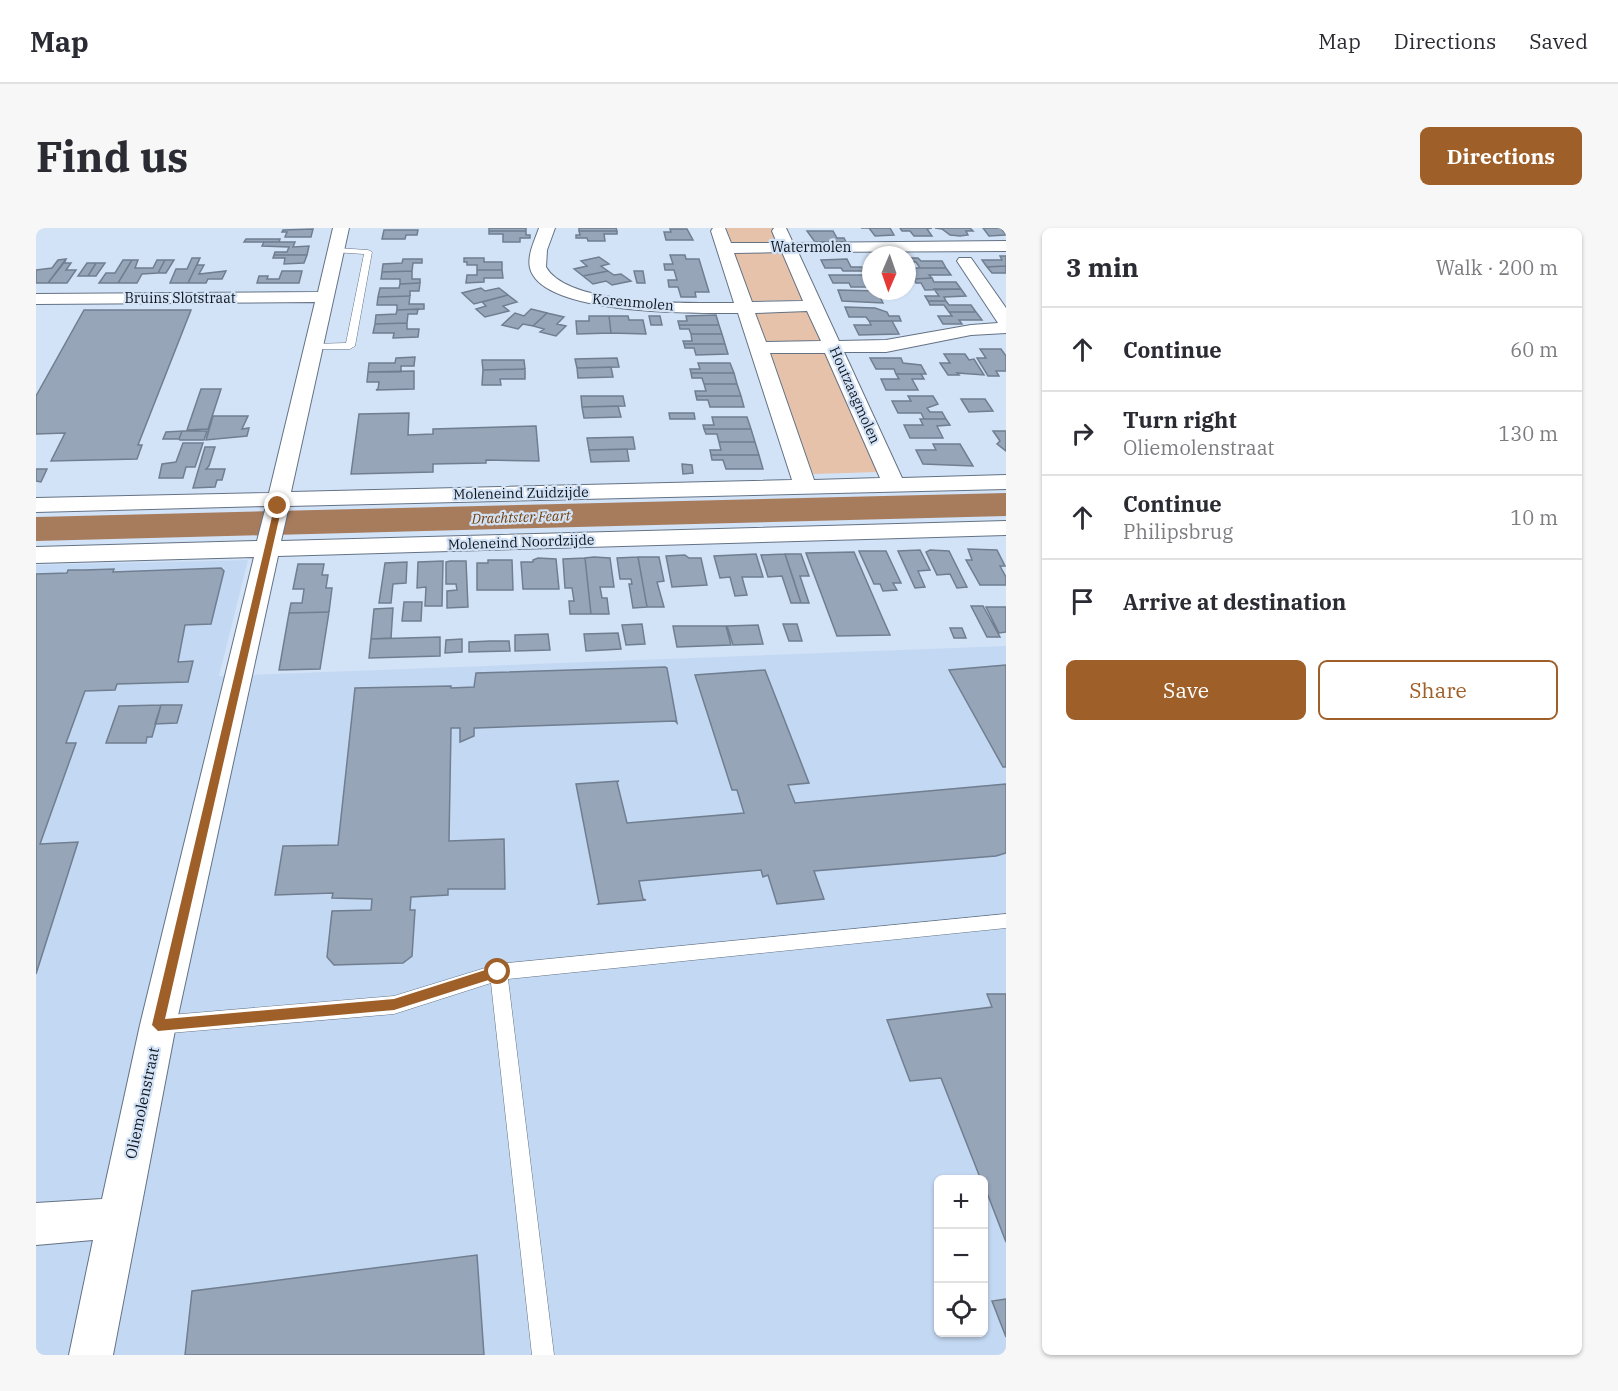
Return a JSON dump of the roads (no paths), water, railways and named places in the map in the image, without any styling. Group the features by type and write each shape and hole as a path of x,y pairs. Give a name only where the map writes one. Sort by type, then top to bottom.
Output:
{"street":[{"name":"Oliemolenstraat","path":"91,1355 158,1025 341,228"},
{"name":"Korenmolen","path":"547,228 537,265 540,274 561,290 592,300 631,304 745,307"},
{"path":"718,228 805,486"},
{"name":"Houtzaagmolen","path":"779,228 894,484"},
{"name":"Watermolen","path":"724,248 1006,246"},
{"path":"965,261 1006,321"},
{"name":"Bruins Slotstraat","path":"36,299 324,297"},
{"path":"745,307 814,306"},
{"path":"760,348 886,346 971,330 1006,328"},
{"name":"Moleneind Zuidzijde","path":"36,505 278,502 1006,482"},
{"name":"Moleneind Noordzijde","path":"36,555 270,543 1006,528"},
{"path":"36,1224 118,1218"}],"lane":[{"path":"315,346 350,346 368,252 336,250"},
{"path":"158,1025 394,1005 498,972 1006,921"},
{"path":"498,972 543,1355"}],"water":[{"name":"Drachtster Feart","path":"1006,493 1006,516 36,541 36,517"}]}
